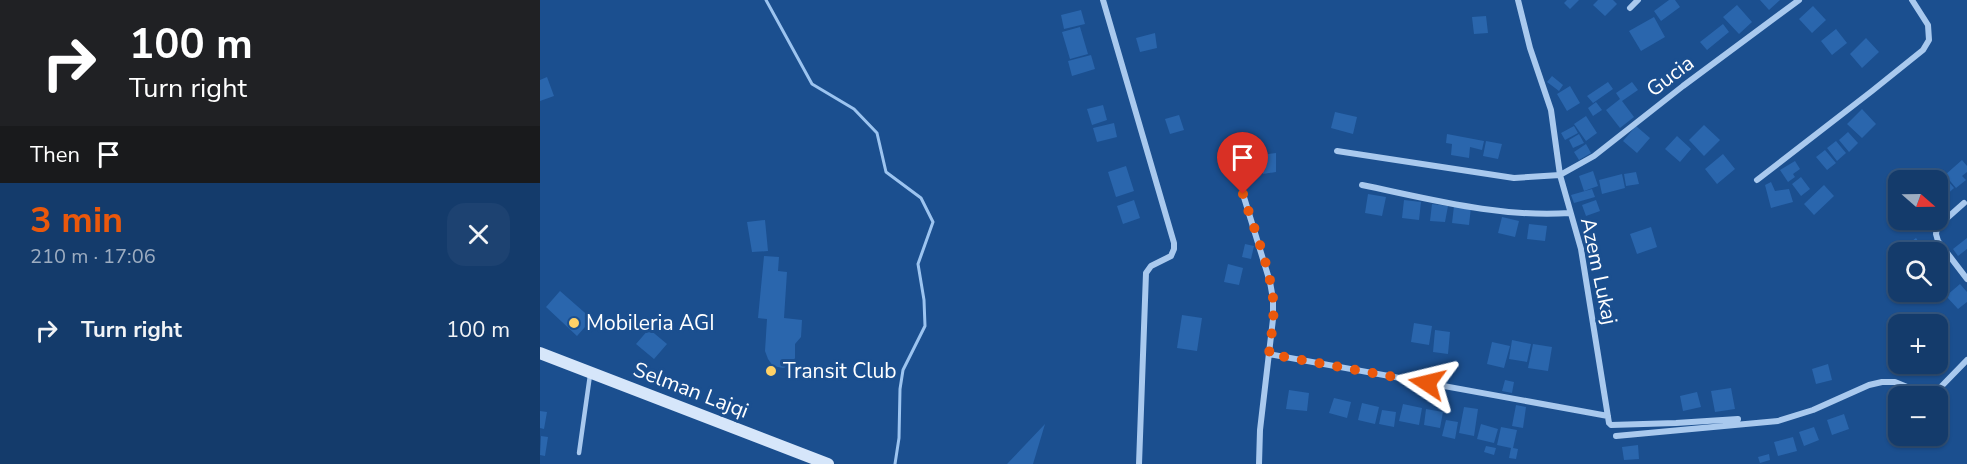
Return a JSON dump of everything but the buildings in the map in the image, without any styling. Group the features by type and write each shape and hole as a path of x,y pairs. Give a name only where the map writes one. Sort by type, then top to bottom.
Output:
{"street":[{"path":"1103,0 1174,243 1171,256 1151,266 1146,273 1138,464"},
{"path":"1630,8 1638,0"},
{"name":"Gucia","path":"1560,175 1594,156 1799,0"},
{"path":"1756,180 1872,92 1923,50 1929,40 1928,25 1912,0"},
{"name":"Azem Lukaj","path":"1520,1 1530,48 1551,110 1560,175 1582,253 1608,416"},
{"path":"1337,151 1514,178 1560,175"},
{"path":"1362,185 1452,204 1541,215 1570,213"},
{"path":"1243,194 1271,291 1273,319 1260,430 1259,464"},
{"path":"1964,203 1937,227 1936,234 1938,241 1967,279"},
{"name":"Selman Lajqi","path":"540,353 828,464"},
{"path":"1269,354 1608,416 1611,425 1738,419"},
{"path":"1941,386 1967,360"},
{"path":"1616,436 1779,421 1813,410 1869,385 1895,382 1905,386"}],"lane":[{"path":"579,453 590,373"}],"waterway":[{"path":"766,0 812,84 854,109 877,133 886,172 921,198 933,222 918,264 924,300 925,326 903,370 895,464"}],"place":[{"name":"Mobileria AGI","path":"574,323"},
{"name":"Transit Club","path":"771,371"}],"route":[{"path":"1243,194 1273,299 1269,354 1427,383"}]}
